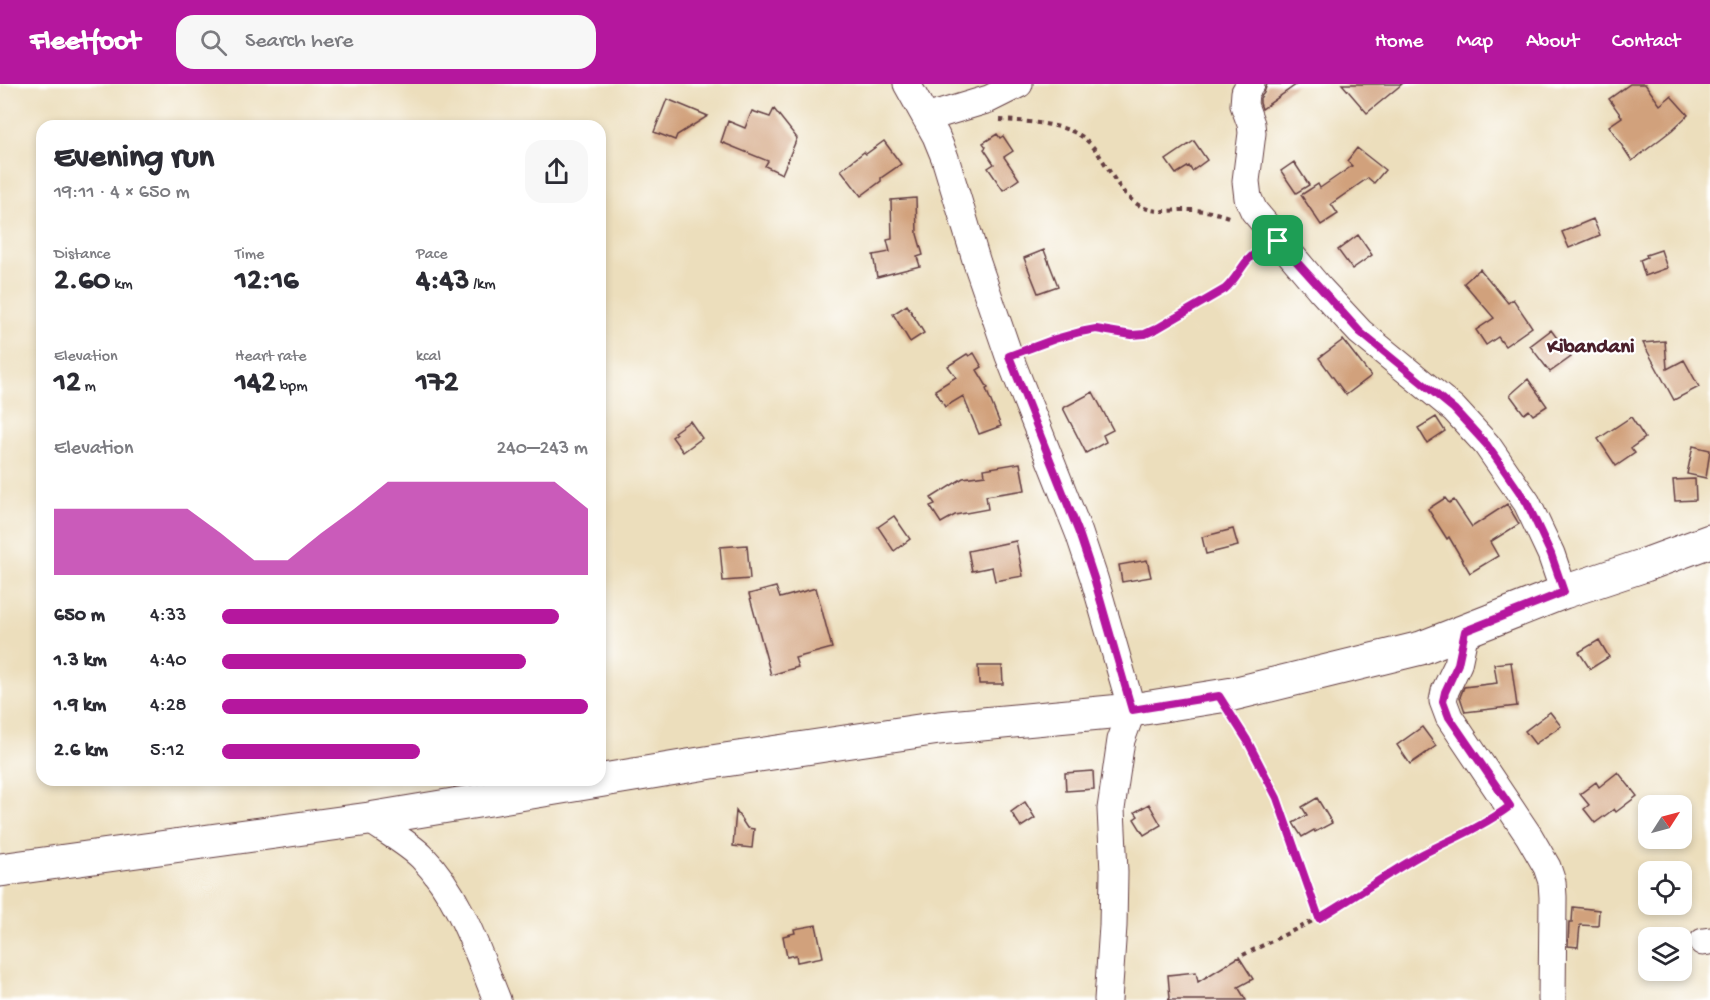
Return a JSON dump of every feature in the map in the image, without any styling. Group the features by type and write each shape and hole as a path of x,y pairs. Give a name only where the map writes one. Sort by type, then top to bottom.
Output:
{"main road":[{"path":"606,780 939,728 1132,710 1219,696 1319,674 1420,648 1564,592 1710,541"},
{"path":"0,870 369,819 568,786"}],"street":[{"path":"907,84 945,158 977,263 1009,356 1079,533 1132,710 1121,740 1111,810 1114,883 1108,1000"},
{"path":"926,118 989,99 1018,84"},
{"path":"1251,84 1245,92 1244,105 1252,133 1246,181 1248,198 1254,211 1360,332 1454,409 1487,445 1527,503 1551,554 1564,592"},
{"path":"1465,631 1458,664 1443,701 1454,725 1510,806 1546,867 1552,882 1552,1000"},
{"path":"369,819 420,855 440,878 462,916 497,1000"}],"path":[{"path":"999,120 1045,124 1082,136 1125,194 1133,202 1145,208 1162,212 1212,211 1234,219"},
{"path":"1009,356 1080,332 1096,329 1132,335 1145,334 1225,289 1234,281 1252,255 1278,241"},
{"path":"1219,696 1247,740 1277,798 1319,918"},
{"path":"1243,955 1319,918 1390,873 1440,845 1483,825 1510,806"}],"building":[{"path":"1267,84 1297,84 1262,109 1260,98"},
{"path":"1342,84 1402,84 1367,113"},
{"path":"1630,84 1645,84 1660,105 1671,96 1688,115 1632,161 1609,126 1622,117 1609,99"},
{"path":"667,99 708,116 677,135 675,140 654,132"},
{"path":"774,109 797,138 782,174 765,166 768,161 721,142 728,121 745,128 752,111 770,117"},
{"path":"997,134 1000,138 1003,136 1013,151 1004,157 1019,179 1003,190 988,168 994,164 984,149 986,147 983,143"},
{"path":"884,141 901,164 861,196 841,170 864,152 866,154"},
{"path":"1194,141 1207,160 1192,171 1189,166 1176,174 1166,160"},
{"path":"1357,148 1385,170 1374,183 1368,178 1331,204 1338,214 1321,225 1301,195 1318,184 1320,188 1352,166 1347,161"},
{"path":"1294,162 1309,185 1296,193 1281,171"},
{"path":"916,198 917,234 923,255 917,257 920,266 877,277 873,255 890,252 887,240 892,239 891,200"},
{"path":"1593,219 1600,235 1569,248 1562,232"},
{"path":"1358,235 1372,255 1352,269 1338,250"},
{"path":"1044,250 1058,286 1038,293 1024,258"},
{"path":"1661,250 1667,268 1645,276 1640,260 1647,257 1646,255"},
{"path":"1480,269 1508,303 1513,299 1532,327 1505,346 1498,337 1486,345 1476,330 1494,318 1464,283"},
{"path":"907,305 924,333 910,342 893,314"},
{"path":"1551,330 1571,357 1550,372 1530,346"},
{"path":"1343,340 1371,376 1346,395 1319,358"},
{"path":"1665,341 1667,369 1684,360 1699,387 1674,400 1643,343"},
{"path":"974,353 982,367 977,370 988,388 986,389 1001,426 979,434 963,396 945,407 935,390 956,377 948,366 967,354 969,356"},
{"path":"1528,379 1547,406 1533,415 1529,410 1524,414 1510,395"},
{"path":"1093,392 1113,430 1103,435 1106,442 1086,453 1063,408"},
{"path":"1436,417 1445,431 1427,443 1418,428"},
{"path":"1631,417 1645,438 1631,448 1635,453 1616,466 1598,439"},
{"path":"690,421 702,438 683,452 672,437 676,434 674,432"},
{"path":"1693,446 1710,450 1706,478 1687,474"},
{"path":"1020,463 1025,490 986,496 988,509 955,515 941,523 930,506 935,504 931,498 963,478 985,475 984,469"},
{"path":"1695,479 1696,500 1675,501 1673,480"},
{"path":"1445,498 1449,503 1454,500 1472,527 1507,504 1519,524 1490,542 1498,556 1470,573 1449,537 1447,539 1428,509"},
{"path":"894,516 910,539 894,551 878,527"},
{"path":"1233,529 1238,546 1206,554 1202,537"},
{"path":"1016,541 1023,576 995,581 992,567 972,571 968,551"},
{"path":"747,545 750,579 723,581 720,547"},
{"path":"1147,560 1151,577 1122,582 1119,565"},
{"path":"776,587 780,598 816,588 832,648 795,658 798,667 771,675 749,594"},
{"path":"1599,640 1609,657 1590,669 1579,652"},
{"path":"1511,662 1517,706 1465,712 1460,697 1464,687 1497,683 1494,664"},
{"path":"978,666 1002,666 1003,684 979,684"},
{"path":"1550,712 1561,726 1535,744 1525,731"},
{"path":"1422,727 1436,746 1410,764 1397,745"},
{"path":"1093,771 1094,789 1066,791 1065,773"},
{"path":"1618,772 1637,796 1616,812 1614,809 1595,823 1584,809 1589,805 1580,794 1596,782 1599,787"},
{"path":"1317,798 1332,823 1302,837 1293,823 1307,815 1302,807"},
{"path":"1025,802 1035,818 1021,827 1011,812"},
{"path":"1149,804 1161,825 1144,835 1134,819 1138,816 1135,812"},
{"path":"736,811 747,828 754,829 752,848 733,846"},
{"path":"1573,907 1599,910 1598,926 1580,925 1578,947 1568,946 1569,922 1572,922"},
{"path":"816,925 823,957 797,962 796,955 787,957 783,936 795,933 794,929"},
{"path":"1239,957 1253,979 1238,987 1246,1000 1168,1000 1170,998 1168,975 1196,972 1198,982"}],"district":[{"name":"Kibandani","path":"1591,348"}],"route":[{"path":"1278,241 1360,332 1454,409 1487,445 1527,503 1551,554 1564,592 1465,631 1458,664 1445,692 1443,701 1449,717 1510,806 1483,825 1440,845 1390,873 1319,918 1277,798 1247,740 1219,696 1132,710 1079,533 1009,356 1055,339 1096,329 1132,335 1145,334 1215,296 1234,281 1252,255 1278,241"}]}
